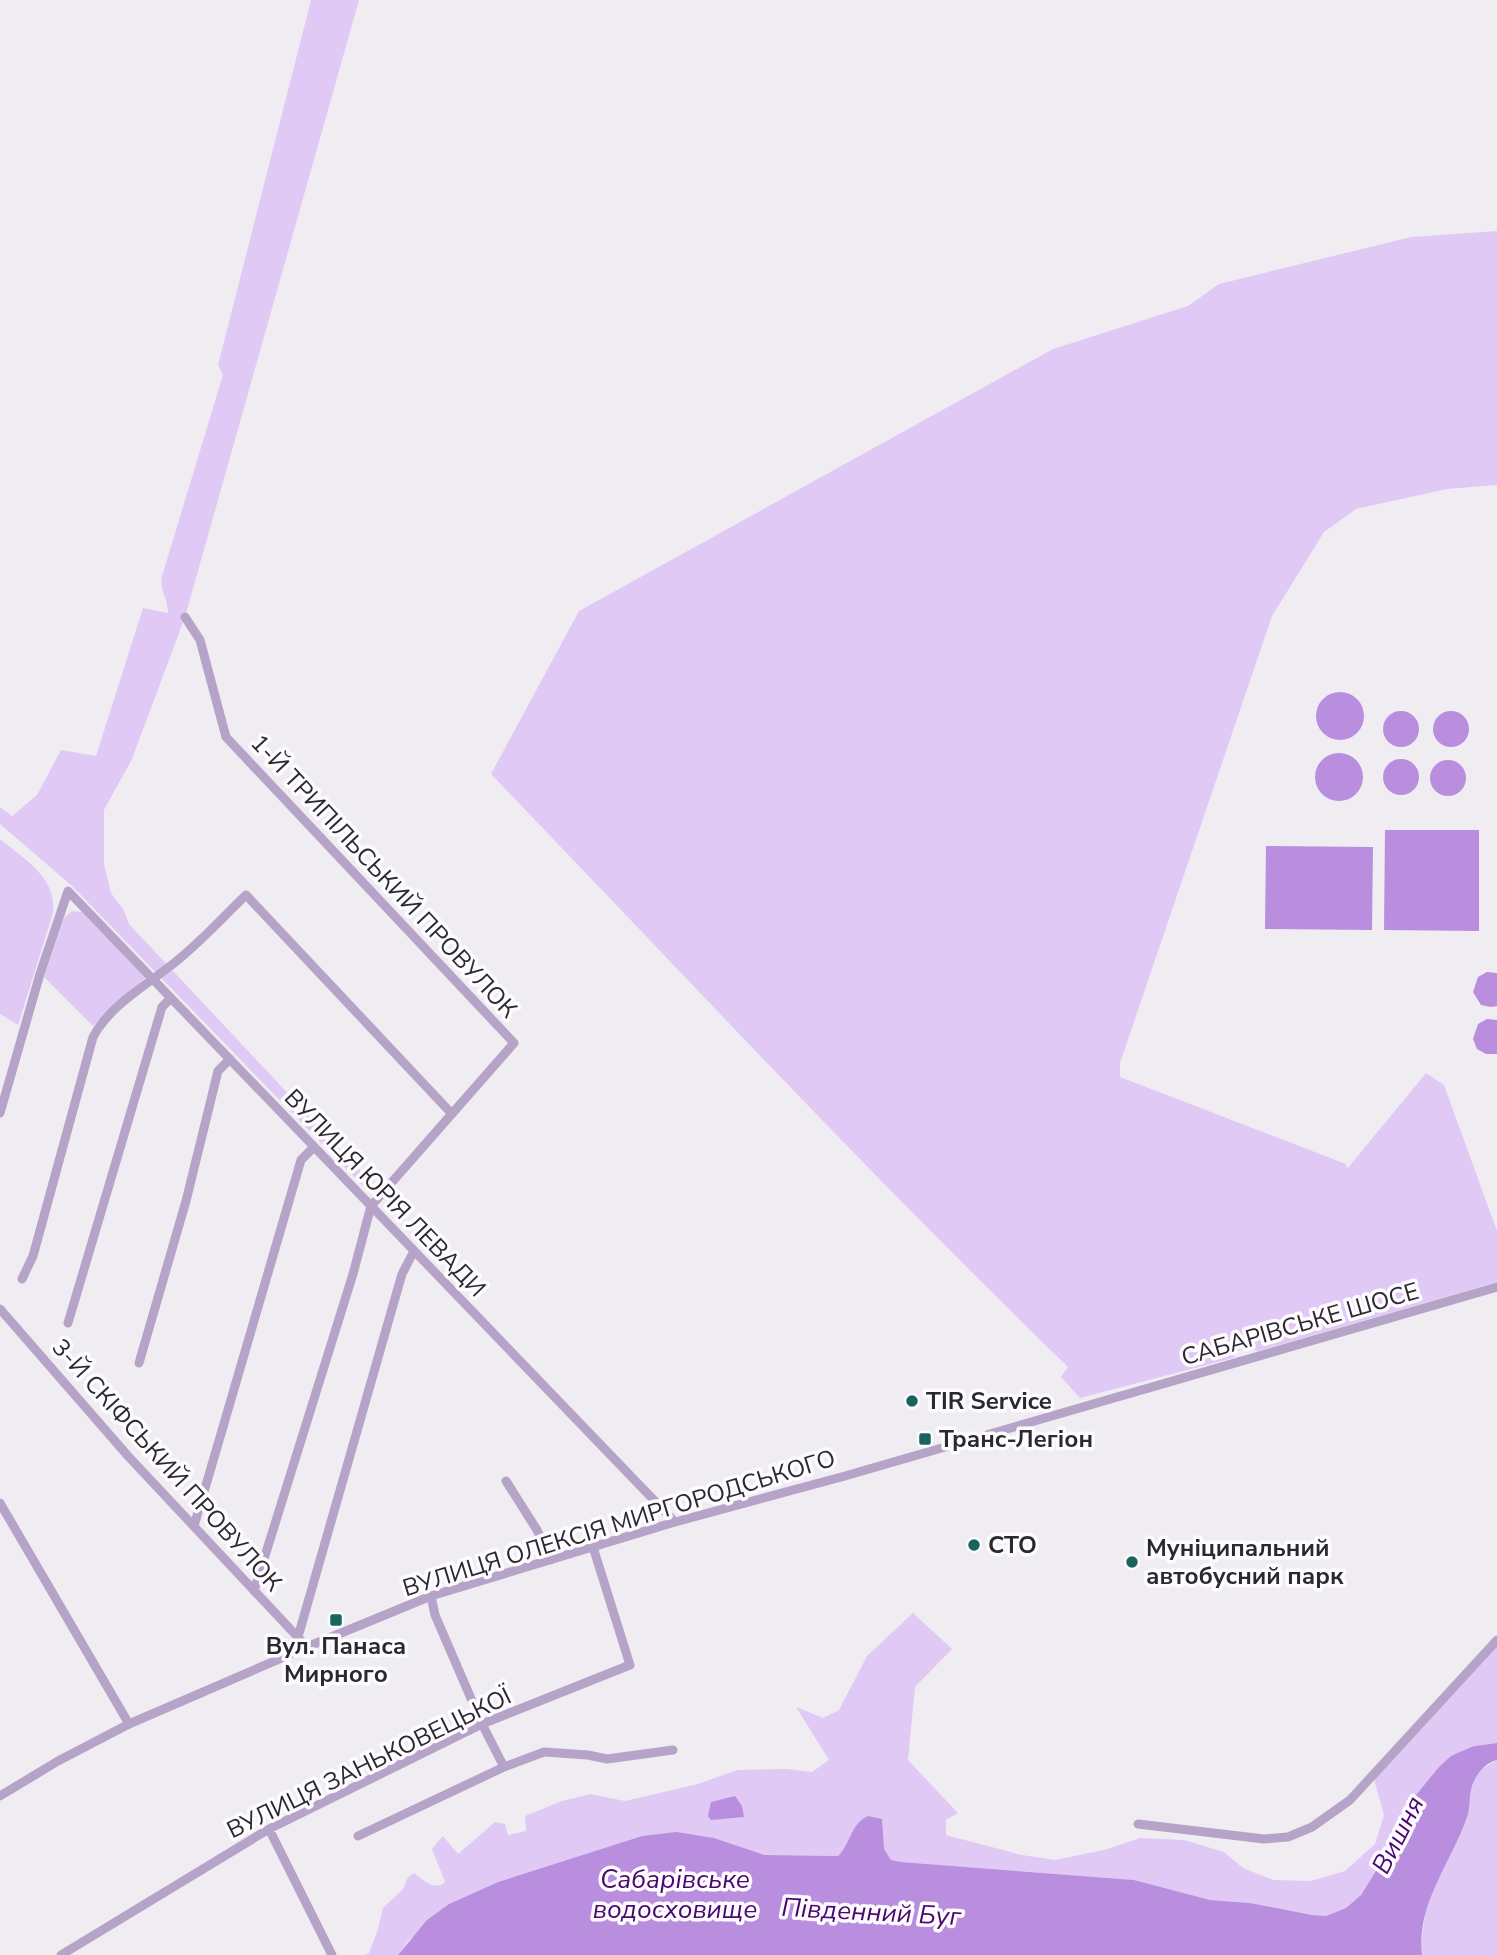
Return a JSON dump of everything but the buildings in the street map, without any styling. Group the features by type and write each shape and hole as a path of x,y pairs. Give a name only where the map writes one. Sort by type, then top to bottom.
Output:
{"street":[{"name":"1-Й ТРИПІЛЬСЬКИЙ ПРОВУЛОК","path":"185,617 200,640 226,737 514,1043 452,1114"},
{"name":"ВУЛИЦЯ ЮРІЯ ЛЕВАДИ","path":"0,1113 40,974 68,891 675,1522"},
{"path":"22,1279 36,1243 93,1037 100,1024 152,978 169,967 246,895 452,1114 370,1206 353,1274 254,1591"},
{"path":"68,1323 162,1007 171,998"},
{"path":"139,1363 186,1201 218,1071 230,1059"},
{"path":"194,1526 301,1160 314,1147"},
{"path":"298,1637 402,1274 414,1251"},
{"name":"САБАРІВСЬКЕ ШОСЕ","path":"1113,1398 1497,1287"},
{"name":"3-Й СКІФСЬКИЙ ПРОВУЛОК","path":"0,1309 128,1456 307,1647"},
{"name":"ВУЛИЦЯ ОЛЕКСІЯ МИРГОРОДСЬКОГО","path":"0,1796 58,1761 129,1724 430,1596 675,1522 1113,1398"},
{"path":"506,1481 537,1530 551,1560"},
{"path":"0,1503 129,1724"},
{"name":"ВУЛИЦЯ ЗАНЬКОВЕЦЬКОЇ","path":"61,1955 269,1829 482,1724 630,1665 593,1547"},
{"path":"430,1596 435,1615 504,1768"},
{"path":"1138,1824 1264,1839 1288,1837 1312,1827 1350,1800 1497,1640"},
{"path":"358,1836 544,1752 607,1759 673,1750"},
{"path":"269,1829 332,1955"}],"shaded area":[{"path":"311,0 359,0 185,617 132,759 104,810 104,864 111,893 123,909 129,924 369,1180 363,1186 72,886 0,824 0,807 12,816 37,795 61,750 96,756 143,608 168,613 162,576 223,375 218,365"},
{"path":"1497,231 1497,485 1447,489 1356,509 1324,532 1272,616 1120,1063 1120,1077 1346,1164 1347,1169 1426,1073 1444,1085 1497,1231 1497,1282 1258,1351 1248,1348 1237,1351 1233,1358 1080,1398 1061,1377 1068,1367 849,1147 491,774 579,611 1053,349 1188,306 1219,284 1411,237"},
{"path":"0,839 45,879 53,900 53,913 18,1025 0,1014"},
{"path":"72,911 82,912 146,977 93,1026 44,977 64,918"},
{"path":"913,1613 952,1649 915,1687 908,1760 958,1813 946,1820 946,1835 1022,1855 1055,1860 1104,1850 1140,1838 1184,1840 1224,1852 1243,1868 1273,1880 1311,1881 1345,1871 1375,1844 1384,1815 1373,1776 1497,1640 1497,1743 1474,1746 1462,1751 1412,1800 1392,1845 1361,1895 1346,1908 1326,1916 1250,1903 1209,1900 1134,1880 901,1862 891,1860 884,1849 851,1834 846,1848 838,1856 765,1855 714,1838 642,1836 498,1882 449,1904 408,1941 398,1955 365,1955 369,1953 383,1908 403,1889 408,1877 414,1873 425,1882 437,1886 445,1882 432,1849 443,1836 458,1854 495,1822 505,1824 508,1835 526,1831 525,1816 562,1801 590,1794 625,1801 698,1784 737,1770 787,1769 812,1772 829,1760 796,1707 823,1718 839,1710 867,1656"},
{"path":"1497,1760 1497,1955 1422,1955 1425,1915 1447,1846 1471,1784 1480,1770"}],"water":[{"path":"1340,692 1357,699 1364,716 1357,733 1340,740 1323,733 1316,716 1323,699"},
{"path":"1401,711 1414,716 1419,729 1414,742 1401,747 1388,742 1383,729 1388,716"},
{"path":"1451,711 1464,716 1469,729 1464,742 1451,747 1438,742 1433,729 1438,716"},
{"path":"1339,753 1356,760 1363,777 1356,794 1339,801 1322,794 1315,777 1322,760"},
{"path":"1401,759 1414,764 1419,777 1414,790 1401,795 1388,790 1383,777 1388,764"},
{"path":"1448,760 1461,765 1466,778 1461,791 1448,796 1435,791 1430,778 1435,765"},
{"path":"1385,830 1479,830 1479,931 1384,930"},
{"path":"1266,846 1373,847 1372,930 1265,929"},
{"path":"1487,972 1497,973 1497,1006 1481,1005 1473,992 1478,977"},
{"path":"1487,1019 1497,1020 1497,1054 1486,1054 1477,1049 1473,1039 1478,1024"},
{"name":"Сабарівське водосховище","path":"1497,1743 1497,1760 1483,1768 1474,1781 1467,1817 1429,1901 1424,1918 1422,1955 398,1955 427,1920 449,1904 498,1882 642,1836 676,1832 714,1838 765,1855 838,1856 854,1829 868,1816 882,1819 884,1849 891,1860 1134,1880 1210,1900 1250,1903 1326,1916 1346,1908 1361,1895 1392,1845 1412,1800 1439,1767 1451,1756 1474,1746"},
{"path":"735,1796 742,1806 744,1817 711,1820 708,1816 711,1802"}],"place":[{"name":"TIR Service","path":"912,1401"},
{"name":"Транс-Легіон","path":"925,1439"},
{"name":"СТО","path":"974,1545"},
{"name":"Муніципальний автобусний парк","path":"1132,1562"},
{"name":"Вул. Панаса Мирного","path":"336,1620"}],"water label":[{"name":"Вишня","path":"1398,1835"},
{"name":"Південний Буг","path":"871,1912"}]}
